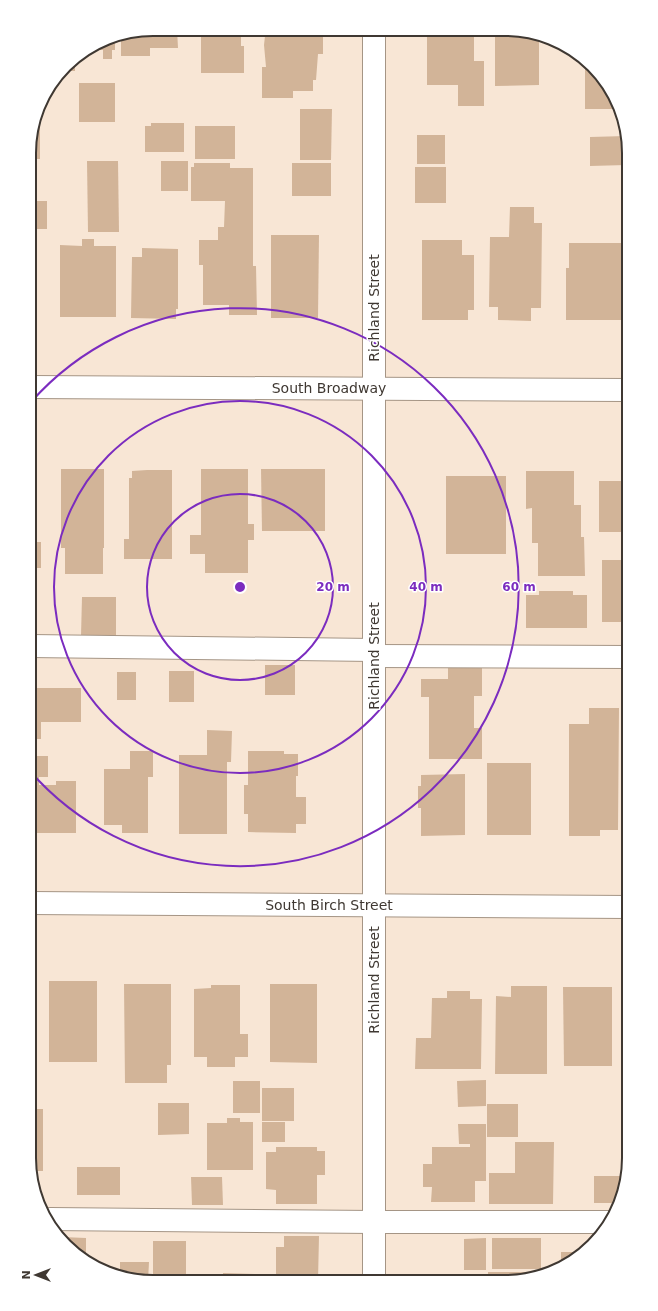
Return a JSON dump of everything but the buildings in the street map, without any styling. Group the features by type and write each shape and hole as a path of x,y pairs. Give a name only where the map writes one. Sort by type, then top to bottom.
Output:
{"street":[{"name":"Richland Street","path":"374,36 374,1275"},
{"name":"South Broadway","path":"36,387 622,390"},
{"path":"36,646 622,657"},
{"name":"South Birch Street","path":"36,903 622,907"},
{"path":"54,1219 374,1222 602,1222"}]}
